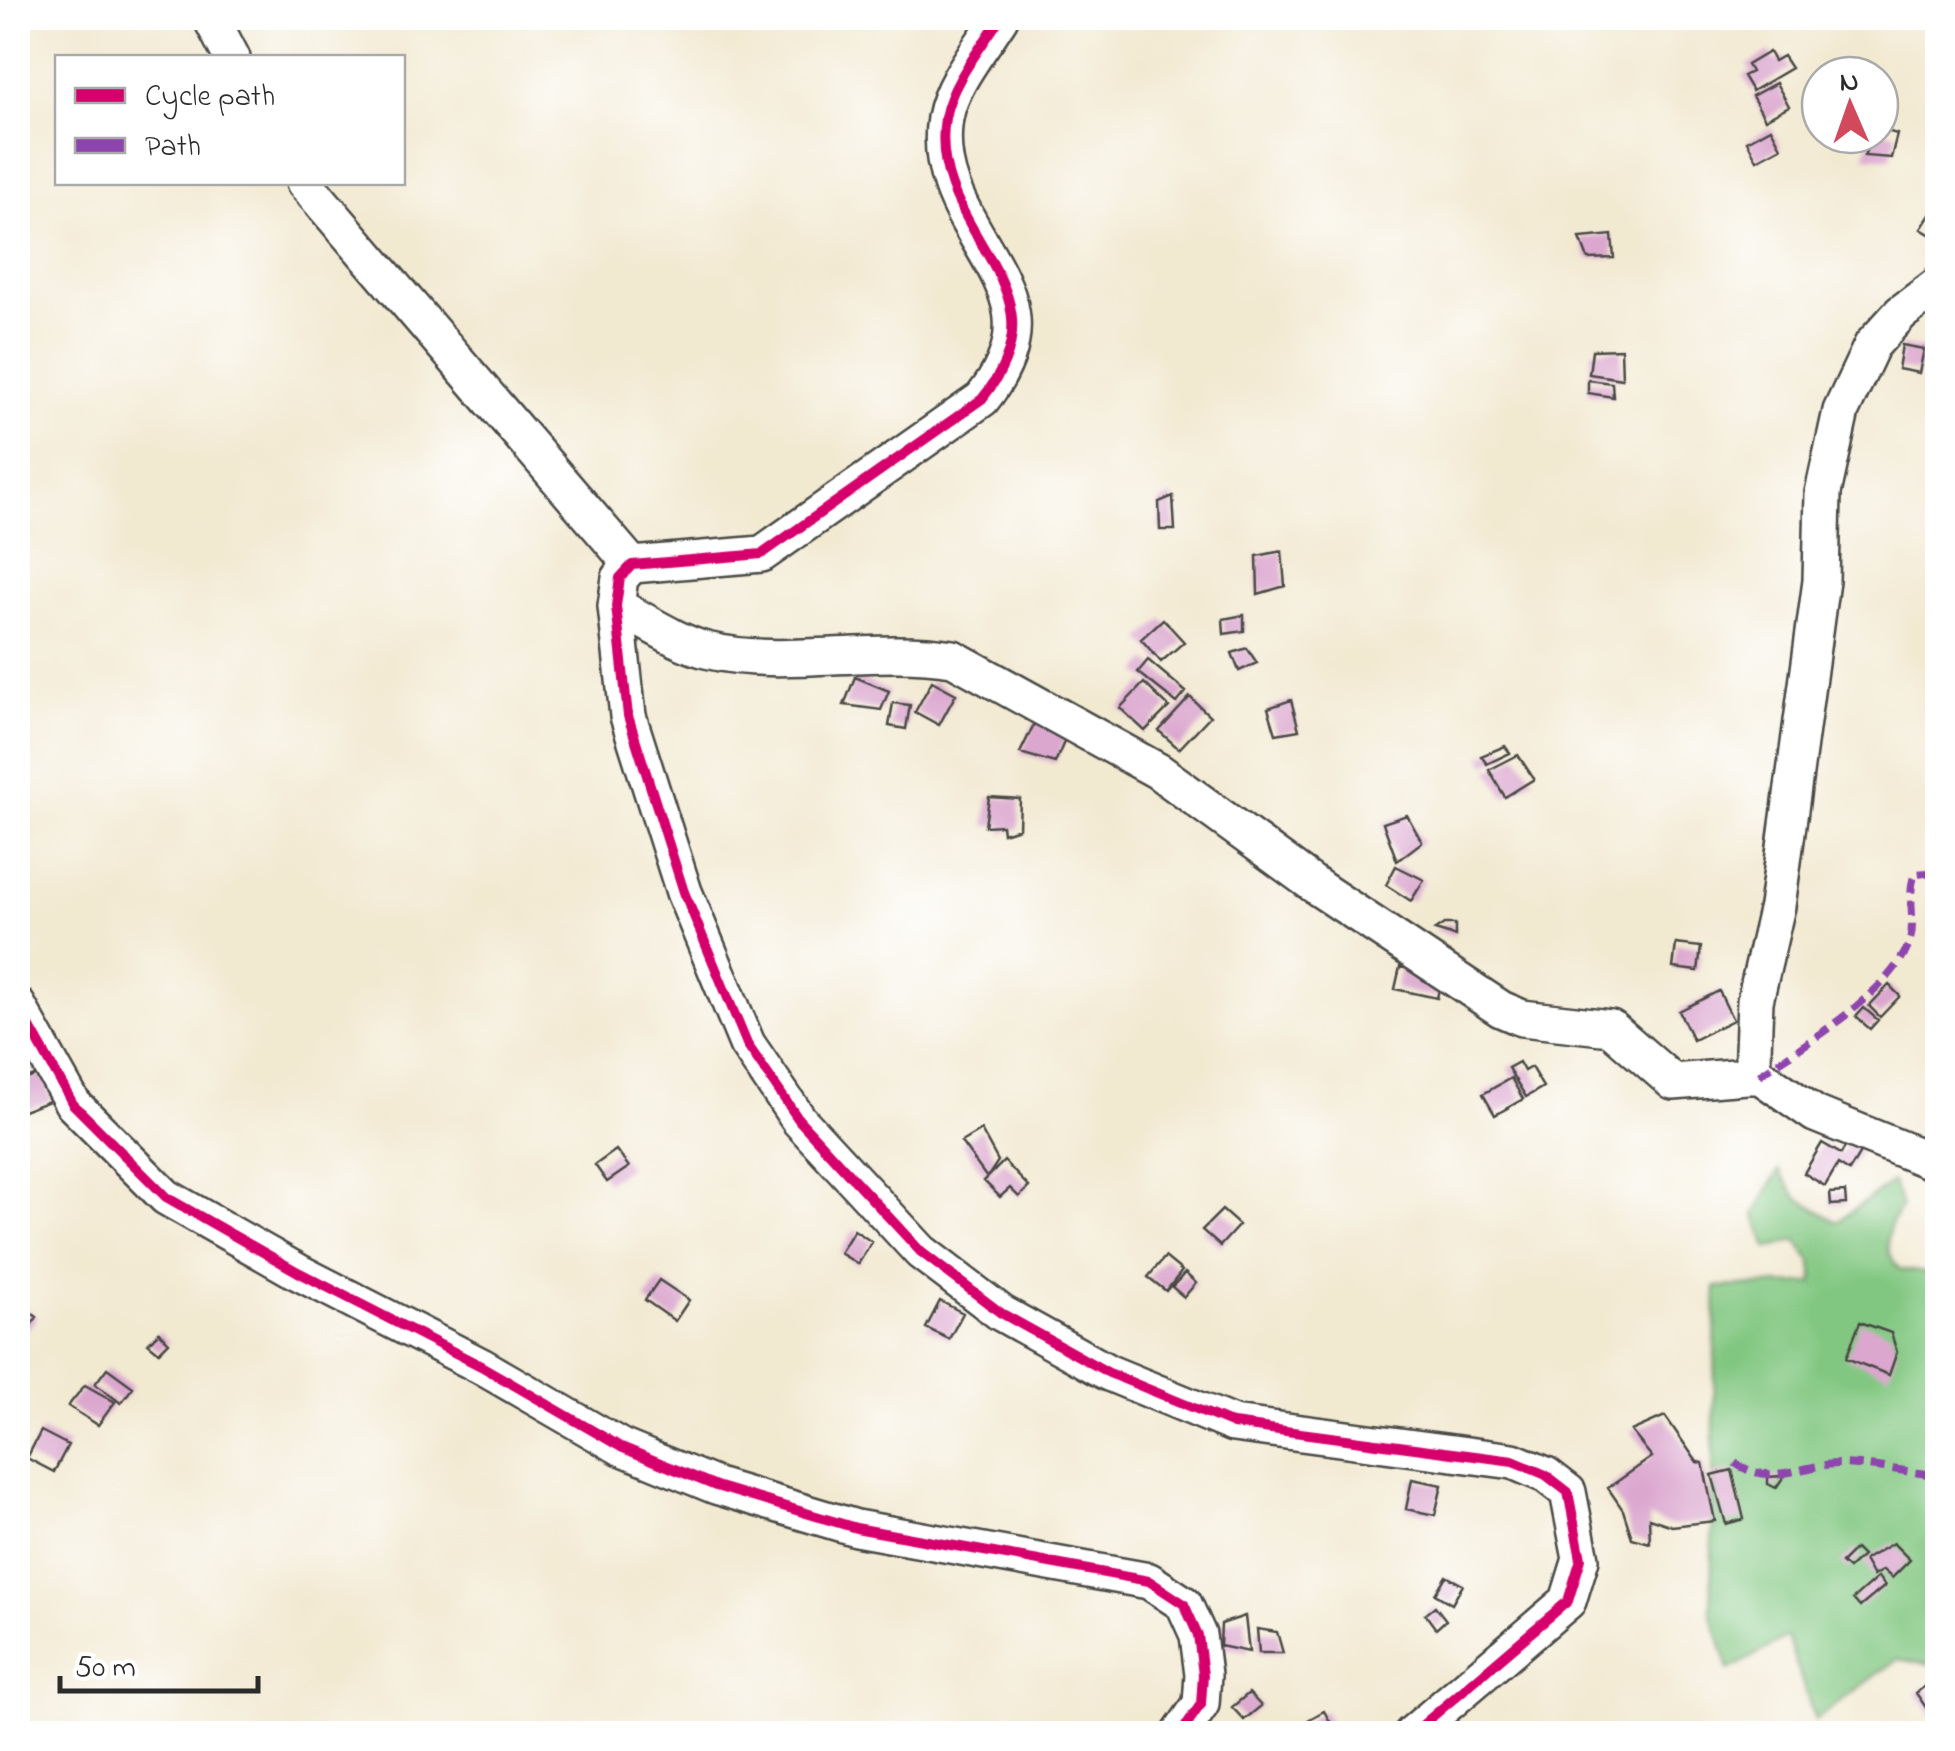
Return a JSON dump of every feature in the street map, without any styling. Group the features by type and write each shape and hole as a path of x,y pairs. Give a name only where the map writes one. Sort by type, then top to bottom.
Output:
{"street":[{"path":"212,18 230,55"},
{"path":"1000,18 956,90 946,117 944,161 956,201 1014,305 1016,334 1000,376 982,399 762,554 632,565 620,578 616,606 628,716 684,892 748,1044 799,1120 921,1252 1001,1314 1094,1365 1234,1424 1513,1461 1546,1475 1568,1492 1581,1559 1568,1601 1412,1734"},
{"path":"307,185 632,565"},
{"path":"1752,1076 1758,986 1777,906 1821,581 1823,493 1841,411 1872,344 1938,285"},
{"path":"616,606 704,650 795,655 918,652 954,658 1158,770 1320,890 1500,1008 1522,1018 1611,1028 1673,1082 1759,1076 1815,1114 1938,1164"},
{"path":"18,1006 73,1104 166,1197 298,1272 481,1366 621,1447 716,1486 856,1528 1150,1581 1184,1604 1198,1635 1204,1675 1201,1704 1180,1734"}],"green space":[{"path":"1779,1170 1795,1196 1837,1222 1892,1182 1902,1206 1887,1237 1889,1252 1899,1269 1937,1275 1937,1666 1897,1659 1815,1720 1787,1637 1729,1670 1711,1612 1716,1287 1814,1283 1812,1261 1796,1240 1768,1248 1755,1214"}],"building":[{"path":"1769,52 1774,61 1783,56 1791,68 1752,91 1743,76 1751,72 1747,65"},
{"path":"1776,83 1789,106 1765,119 1752,96"},
{"path":"1771,128 1781,147 1757,160 1747,141"},
{"path":"1938,202 1938,239 1921,229"},
{"path":"1612,235 1614,258 1588,259 1580,238"},
{"path":"1902,345 1924,349 1919,373 1898,369"},
{"path":"1621,349 1622,379 1589,374 1592,350"},
{"path":"1588,380 1612,383 1613,397 1588,393"},
{"path":"1173,496 1175,530 1160,530 1159,502"},
{"path":"1282,551 1285,586 1258,594 1257,556"},
{"path":"1244,615 1244,631 1224,634 1223,619"},
{"path":"1163,619 1184,642 1161,662 1141,639"},
{"path":"1247,648 1257,663 1239,671 1232,653"},
{"path":"1148,660 1186,692 1177,703 1138,672"},
{"path":"855,677 889,691 881,710 844,705"},
{"path":"932,681 956,694 939,725 915,712"},
{"path":"1144,683 1169,707 1145,731 1120,708"},
{"path":"1190,697 1210,716 1179,749 1159,731"},
{"path":"1291,700 1299,730 1276,734 1268,708"},
{"path":"893,703 910,705 906,729 889,726"},
{"path":"1037,718 1067,735 1055,763 1020,753"},
{"path":"1505,746 1510,753 1487,764 1481,756"},
{"path":"1518,755 1534,779 1505,797 1489,770"},
{"path":"989,797 1020,799 1019,828 1003,833 1002,825 985,826"},
{"path":"1407,815 1422,842 1397,861 1383,823"},
{"path":"1396,866 1424,880 1411,901 1386,885"},
{"path":"1444,924 1455,924 1455,936 1435,930"},
{"path":"1676,944 1701,947 1698,971 1673,968"},
{"path":"1400,967 1442,976 1437,998 1395,989"},
{"path":"1889,985 1900,996 1880,1017 1869,1006"},
{"path":"1719,991 1733,1020 1693,1040 1679,1011"},
{"path":"1864,1008 1878,1020 1870,1029 1856,1017"},
{"path":"1519,1062 1524,1071 1531,1067 1543,1087 1526,1097 1508,1068"},
{"path":"43,1073 52,1100 18,1113 18,1082"},
{"path":"1511,1078 1523,1099 1495,1115 1483,1094"},
{"path":"981,1130 998,1161 987,1178 961,1142"},
{"path":"1850,1138 1864,1146 1849,1171 1838,1164 1825,1186 1804,1173 1822,1143 1841,1154"},
{"path":"616,1150 629,1167 607,1182 595,1165"},
{"path":"1004,1161 1029,1187 1019,1197 1010,1188 1000,1197 984,1181"},
{"path":"1845,1192 1846,1204 1831,1205 1830,1193"},
{"path":"1222,1210 1239,1225 1220,1246 1202,1230"},
{"path":"854,1230 872,1242 858,1264 840,1253"},
{"path":"1165,1257 1182,1271 1166,1291 1148,1277"},
{"path":"1185,1273 1196,1283 1184,1297 1172,1287"},
{"path":"659,1280 689,1300 675,1321 645,1300"},
{"path":"940,1301 963,1313 949,1339 926,1328"},
{"path":"18,1303 37,1317 28,1329 18,1323"},
{"path":"1860,1322 1891,1333 1897,1352 1889,1375 1846,1358"},
{"path":"159,1332 169,1342 159,1352 148,1343"},
{"path":"107,1368 133,1387 121,1403 95,1384"},
{"path":"85,1385 115,1402 98,1425 68,1406"},
{"path":"1665,1416 1697,1462 1703,1463 1715,1521 1672,1526 1649,1518 1650,1543 1632,1538 1623,1510 1608,1488 1652,1457 1631,1431"},
{"path":"41,1431 68,1445 54,1472 27,1458"},
{"path":"1732,1470 1744,1519 1726,1524 1712,1475"},
{"path":"1784,1476 1776,1488 1768,1484 1768,1477"},
{"path":"1412,1479 1442,1485 1435,1515 1406,1509"},
{"path":"1893,1543 1910,1560 1892,1578 1883,1570 1873,1576 1864,1560"},
{"path":"1855,1549 1862,1556 1848,1569 1841,1563"},
{"path":"1446,1576 1463,1585 1452,1604 1435,1594"},
{"path":"1878,1577 1885,1586 1860,1607 1853,1599"},
{"path":"1435,1606 1446,1620 1436,1629 1425,1614"},
{"path":"1245,1616 1249,1652 1220,1646 1221,1624"},
{"path":"1257,1629 1277,1632 1283,1653 1259,1653"},
{"path":"1925,1686 1938,1704 1938,1725 1916,1693"},
{"path":"1249,1693 1261,1706 1244,1720 1232,1707"},
{"path":"1324,1711 1337,1734 1313,1734 1308,1720"}],"marked path":[{"path":"1759,1075 1843,1017 1884,980 1909,943 1915,874 1938,872"},
{"path":"1735,1463 1762,1474 1842,1464 1938,1475"}],"cycle path":[{"path":"1000,18 960,79 948,105 945,159 956,196 1006,291 1012,324 1006,359 982,399 762,554 632,565 620,578 616,606 628,716 684,892 747,1044 799,1120 921,1252 1001,1313 1109,1373 1233,1424 1513,1461 1546,1475 1568,1492 1581,1559 1568,1601 1412,1734"},
{"path":"18,1006 73,1104 166,1197 298,1272 481,1366 621,1447 716,1486 856,1528 1149,1581 1184,1604 1198,1635 1203,1675 1201,1704 1180,1734"}]}
